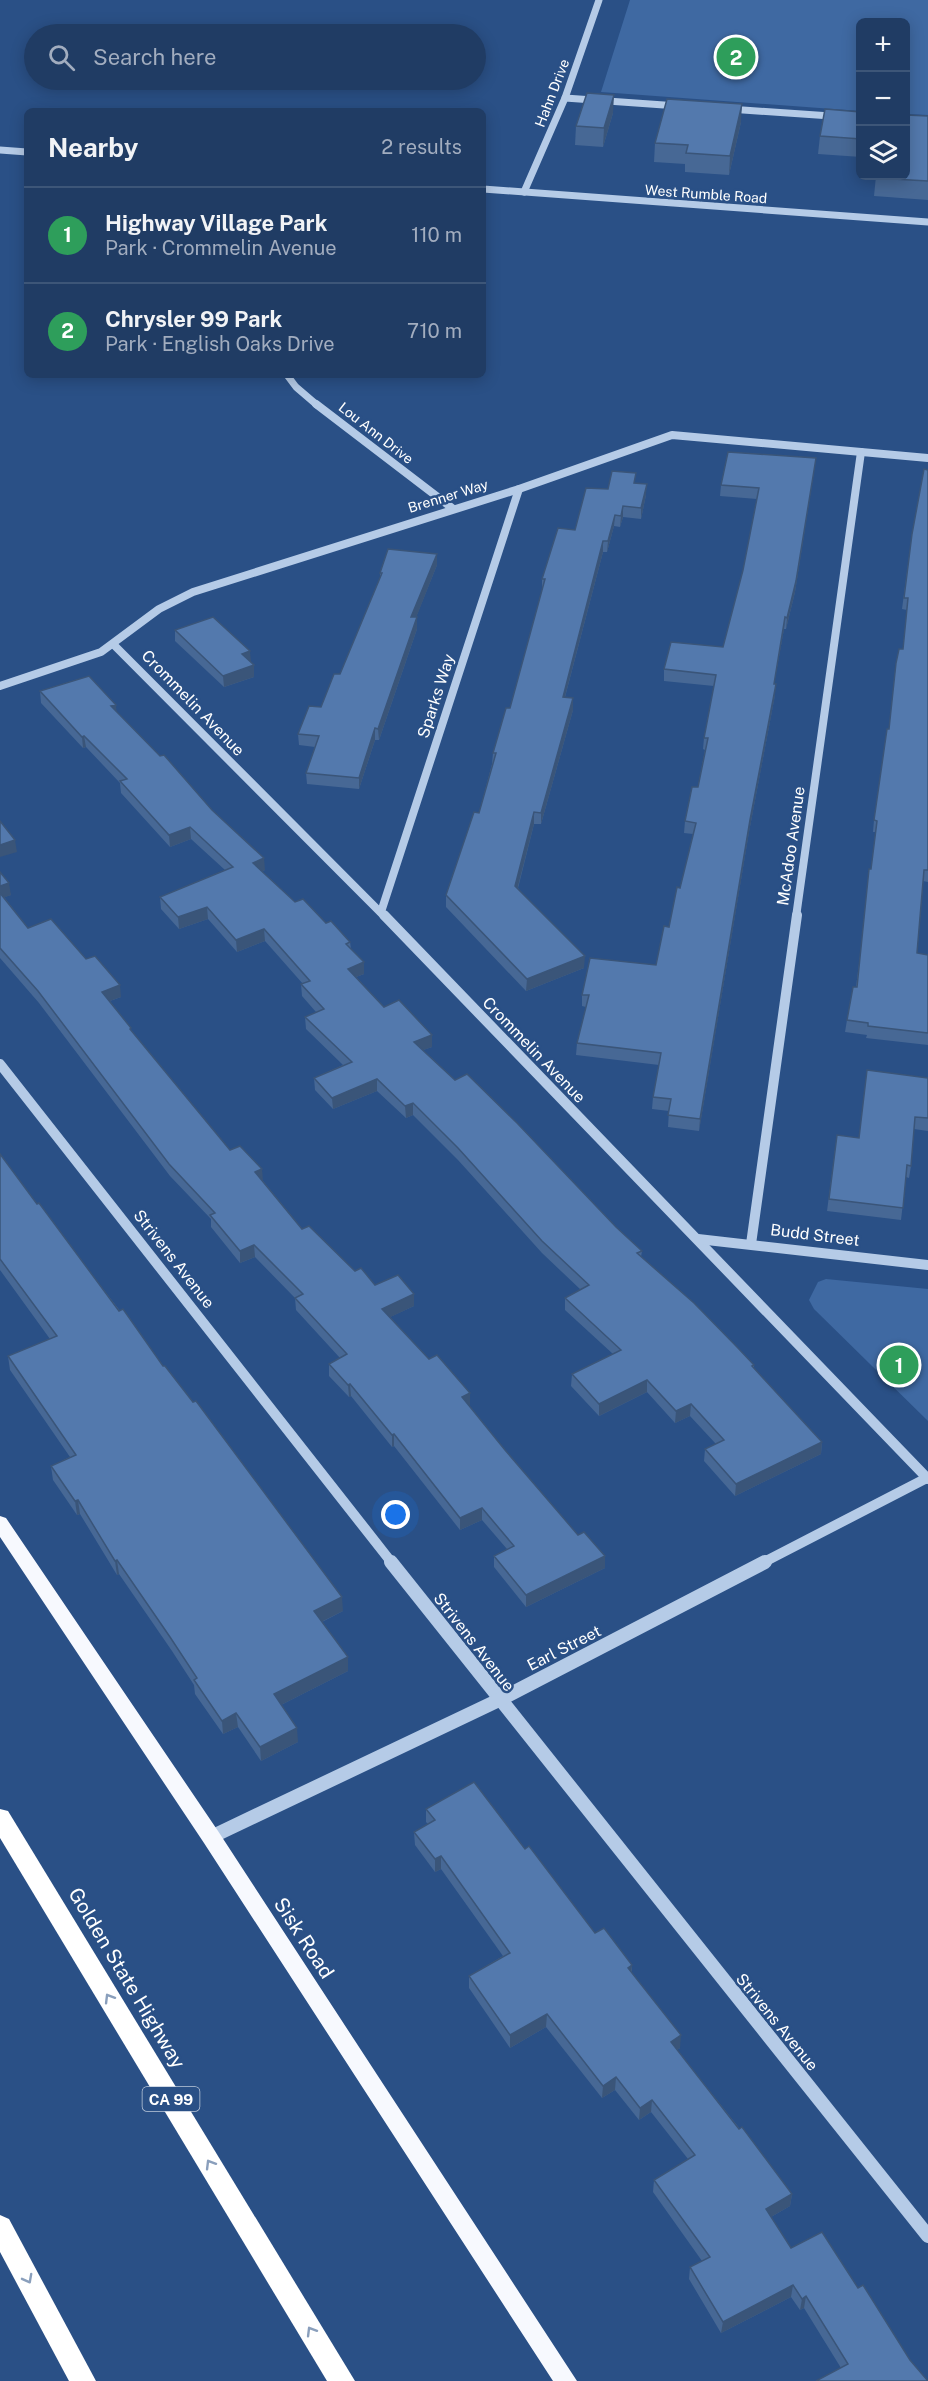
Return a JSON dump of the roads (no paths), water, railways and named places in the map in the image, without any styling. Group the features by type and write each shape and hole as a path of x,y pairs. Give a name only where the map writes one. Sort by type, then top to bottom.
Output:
{"highway":[{"name":"Golden State Highway","path":"0,1818 342,2381"},
{"path":"0,2227 83,2381"}],"main road":[{"name":"Sisk Road","path":"0,1523 211,1837 566,2381"}],"street":[{"name":"Hahn Drive","path":"524,192 565,98 599,0"},
{"path":"565,98 683,106"},
{"path":"719,109 856,118"},
{"path":"0,150 24,152"},
{"name":"West Rumble Road","path":"486,189 928,222"},
{"name":"Lou Ann Drive","path":"289,378 296,387 340,424 452,508"},
{"name":"Brenner Way","path":"0,686 87,658 114,645 157,610 176,598 452,508 519,489 672,435 928,458"},
{"name":"McAdoo Avenue","path":"751,1244 861,452"},
{"name":"Sparks Way","path":"381,912 519,489"},
{"name":"Crommelin Avenue","path":"114,645 381,912 928,1478"},
{"name":"Strivens Avenue","path":"0,1064 499,1700 928,2236"},
{"name":"Budd Street","path":"698,1239 928,1265"},
{"name":"Earl Street","path":"211,1837 499,1700 928,1478"}],"place":[{"name":"Chrysler 99 Park","path":"736,57"},
{"name":"Highway Village Park","path":"899,1365"}]}
